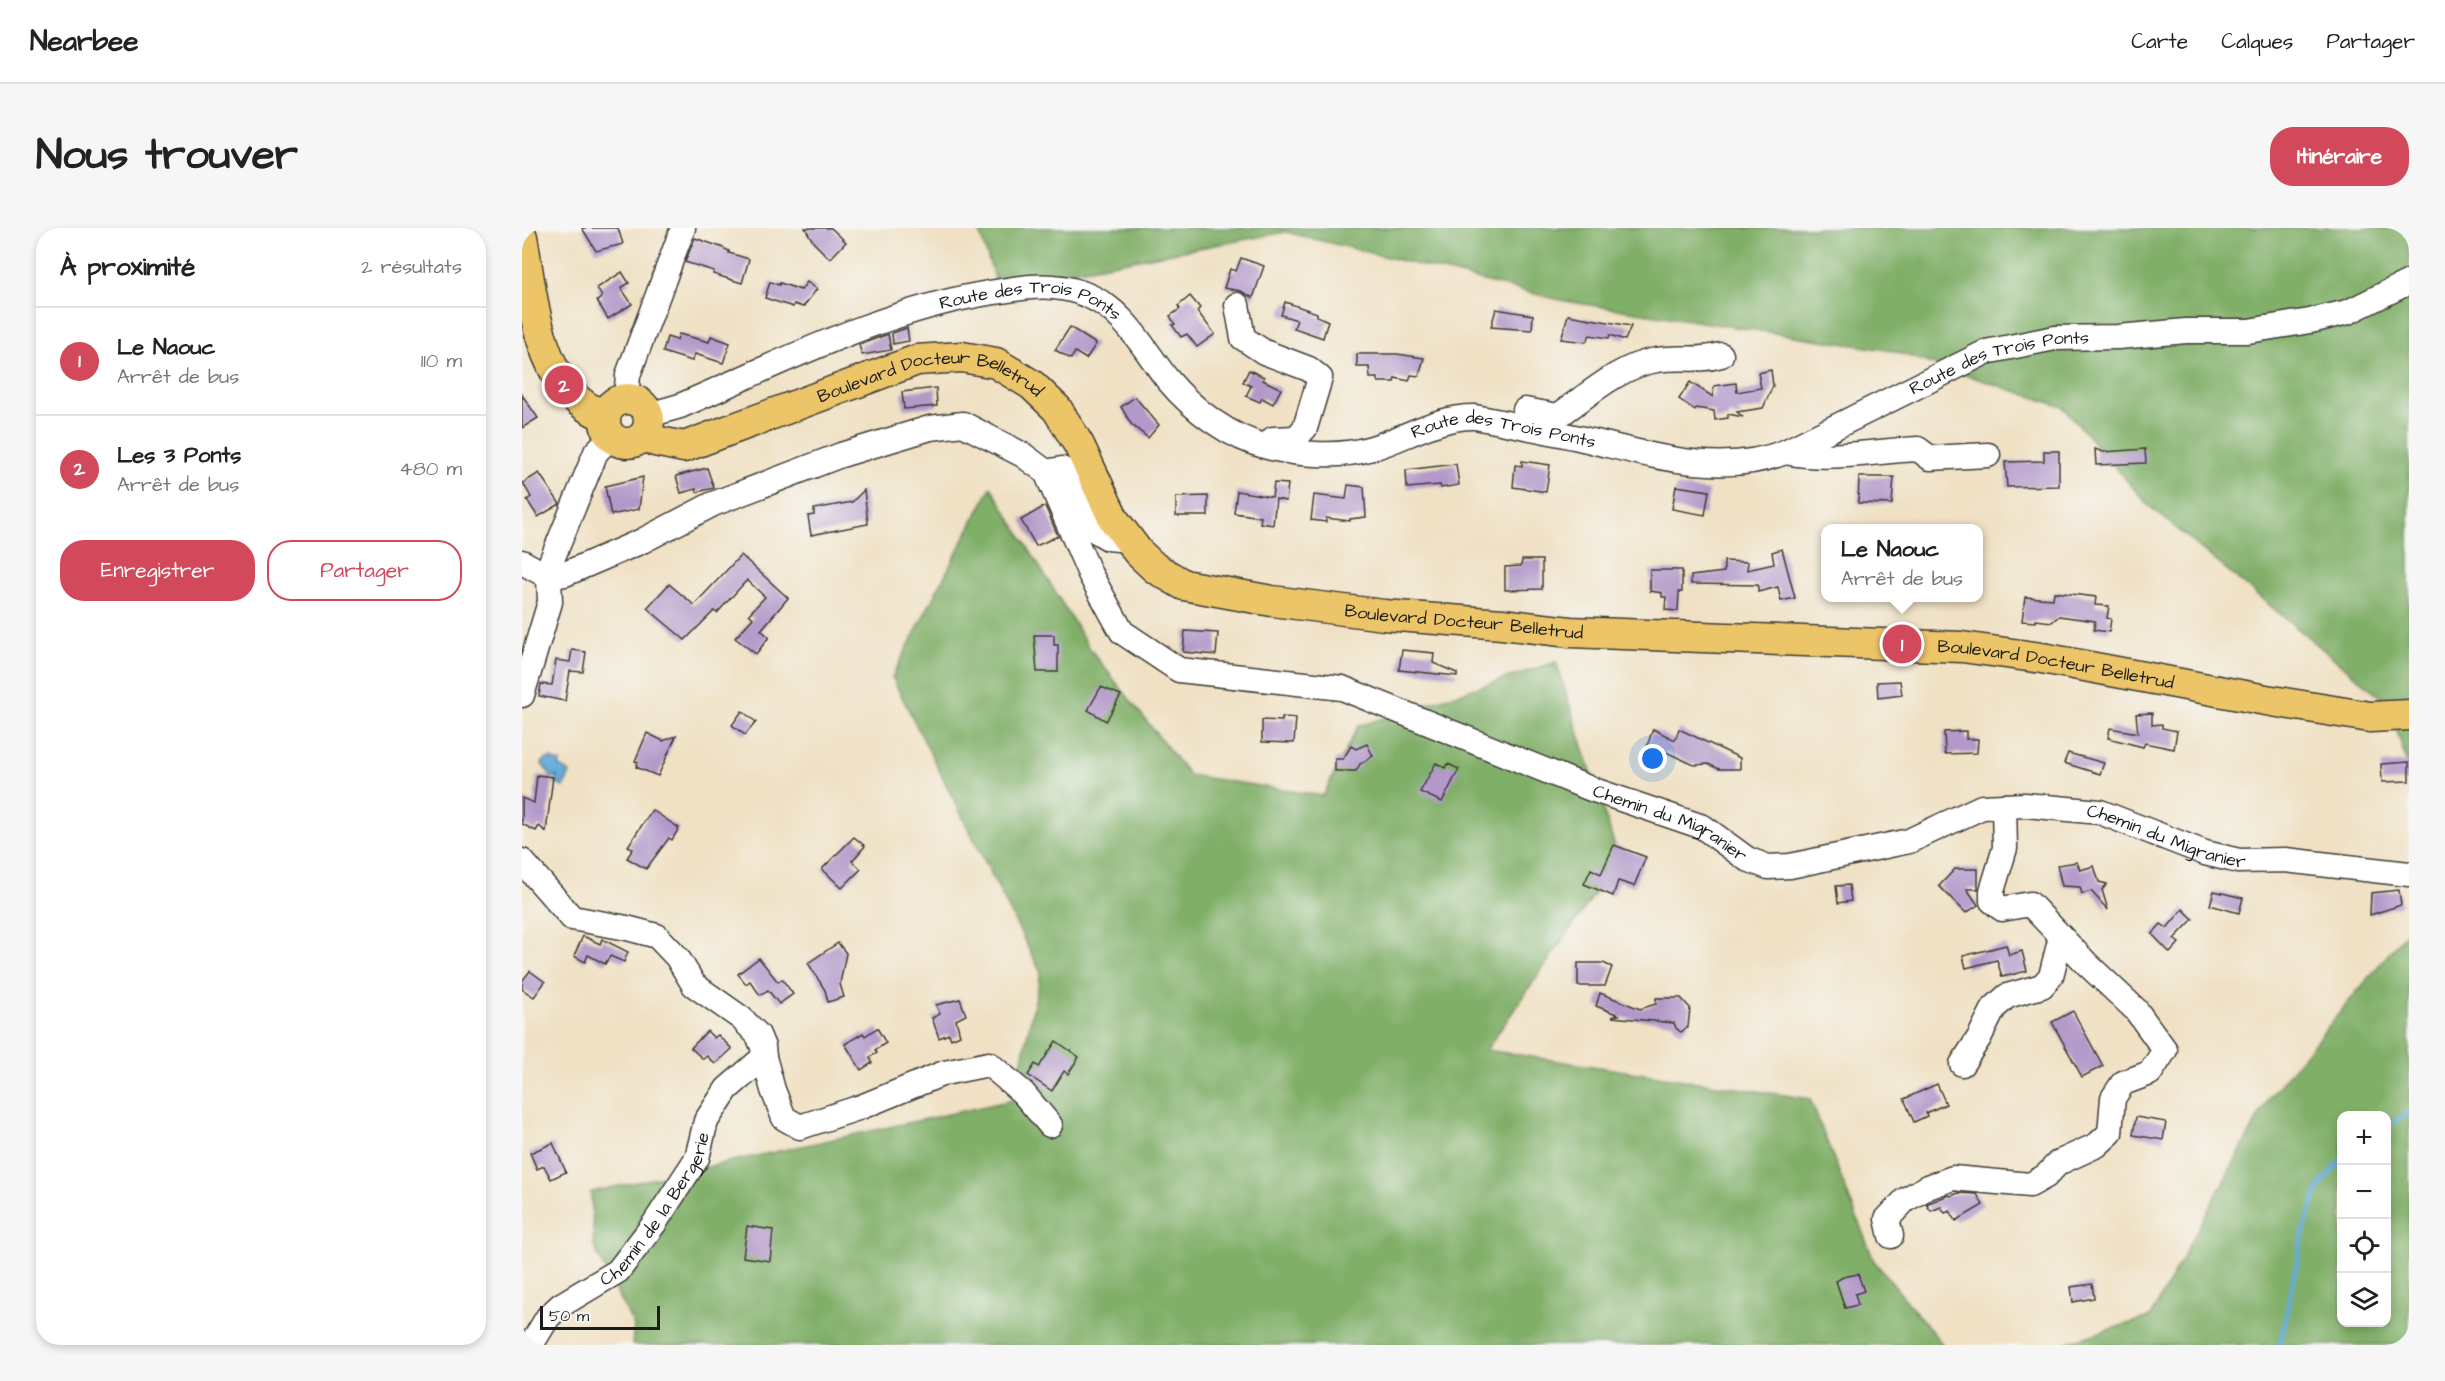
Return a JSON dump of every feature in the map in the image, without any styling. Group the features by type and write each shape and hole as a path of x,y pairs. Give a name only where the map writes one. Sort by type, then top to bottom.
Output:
{"main road":[{"name":"Boulevard Docteur Belletrud","path":"522,237 546,355 564,385 593,412 627,420 655,441 684,447 917,360 962,357 996,363 1032,385 1057,409 1079,445 1114,520 1138,552 1155,568 1184,585 1272,601 1384,615 1570,632 1962,647 2042,658 2370,717 2409,715"}],"street":[{"path":"522,695 550,602 551,562 596,452 627,420 628,375 683,228"},
{"name":"Route des Trois Ponts","path":"627,420 680,406 861,329 922,308 976,295 1026,287 1051,286 1075,290 1121,318 1169,380 1197,410 1237,436 1266,447 1306,453 1340,453 1370,449 1457,416 1475,417 1692,462 1723,465 1762,461 1785,452 1986,352 2055,338 2118,337 2186,331 2248,331 2310,321 2348,312 2409,282"},
{"path":"1237,305 1243,338 1264,352 1309,369 1320,378 1305,428 1296,438 1274,439 1266,447"},
{"path":"1475,417 1493,405 1558,416 1629,368 1656,360 1681,358 1704,360 1721,355"},
{"path":"522,562 549,577 565,574 642,541 713,504 841,455 930,428 963,424 1023,455 1046,472 1062,469 1073,478 1096,531 1108,538 1129,540"},
{"path":"1785,452 1808,457 1836,457 1918,449 1930,458 1988,455"},
{"name":"Chemin du Migranier","path":"1046,472 1090,574 1122,632 1179,670 1342,688 1591,789 1703,827 1747,859 1768,867 1820,860 1909,841 1982,807 2025,805 2100,812 2205,853 2239,861 2285,860 2407,874"},
{"path":"1891,1236 1887,1219 1905,1200 1928,1187 1953,1178 2030,1185 2046,1176 2058,1163 2097,1145 2110,1133 2113,1098 2122,1083 2150,1073 2165,1050 2136,1010 2061,938 2030,904 2002,909 1992,901 1992,891 2005,848 2004,806"},
{"path":"522,861 572,918 657,936 677,957 694,985 741,1018 758,1035 784,1118 800,1127 861,1107 944,1073 989,1064 1023,1093 1050,1125"},
{"path":"1962,1064 1979,1038 1994,1008 2007,996 2042,986 2051,976 2061,938"},
{"name":"Chemin de la Bergerie","path":"531,1345 549,1317 561,1305 618,1272 654,1224 697,1158 706,1121 727,1089 764,1057"}],"green space":[{"path":"978,228 2409,228 2409,770 2388,703 2148,505 2063,407 1893,351 1564,301 1286,232 997,285"},
{"path":"991,487 1090,649 1189,775 1323,796 1358,726 1556,662 1619,859 1486,1050 1810,1099 1874,1261 1943,1345 632,1345 634,1326 594,1247 591,1192 1013,1100 1041,973 892,677"},
{"path":"2409,929 2409,1345 2058,1345 2150,1317 2269,1098"}],"water":[{"path":"552,758 560,762 559,766 570,773 564,787 555,783 557,777 552,777 542,764 545,760"}],"building":[{"path":"582,228 618,228 623,244 596,251"},
{"path":"805,228 831,228 846,242 830,259 814,243"},
{"path":"695,238 749,259 742,283 685,262"},
{"path":"1241,258 1264,266 1253,298 1241,291 1224,288 1230,269 1236,271"},
{"path":"622,272 629,283 621,288 632,304 608,319 597,301 602,297 597,288"},
{"path":"770,282 801,290 807,282 817,289 803,307 794,304 793,307 765,298"},
{"path":"1190,296 1200,308 1197,311 1215,334 1197,347 1187,334 1181,337 1172,325 1175,324 1170,316 1180,309 1178,306"},
{"path":"1285,302 1317,313 1317,316 1328,321 1323,338 1294,328 1297,320 1281,315"},
{"path":"1496,309 1533,315 1532,330 1491,327"},
{"path":"1568,315 1631,326 1625,340 1610,335 1609,338 1590,335 1586,342 1561,339"},
{"path":"1070,327 1096,344 1086,359 1075,352 1071,359 1055,350"},
{"path":"907,328 909,341 893,344 892,333"},
{"path":"679,334 709,342 711,336 730,343 723,363 695,354 692,361 663,352 667,337 677,340"},
{"path":"888,334 891,350 862,355 859,345"},
{"path":"1357,354 1397,354 1424,358 1419,376 1411,375 1409,381 1395,378 1394,382 1378,382 1378,378 1370,378 1369,367 1357,367"},
{"path":"1249,370 1281,389 1273,404 1262,398 1260,402 1246,396 1251,386 1243,382"},
{"path":"1771,370 1773,386 1763,408 1737,412 1743,417 1728,414 1728,418 1715,420 1714,411 1696,408 1695,410 1679,399 1690,382 1713,397 1714,386 1736,383 1737,392 1761,388 1758,373"},
{"path":"936,388 937,406 904,409 902,392"},
{"path":"522,395 538,418 522,428"},
{"path":"1135,397 1159,425 1148,438 1131,424 1121,407"},
{"path":"2095,449 2103,452 2145,449 2146,463 2096,465"},
{"path":"2044,451 2059,451 2059,486 2007,487 2005,462 2044,461"},
{"path":"1522,461 1550,465 1546,492 1513,487 1515,465 1522,466"},
{"path":"1456,464 1459,485 1441,488 1440,485 1407,488 1406,470"},
{"path":"707,468 714,488 681,493 676,476"},
{"path":"539,473 560,504 538,517 527,500 531,497 523,483"},
{"path":"643,477 639,509 611,515 605,486"},
{"path":"1859,477 1894,477 1892,504 1858,503"},
{"path":"1274,483 1288,484 1286,501 1276,499 1273,525 1260,523 1261,517 1234,513 1237,491 1272,497"},
{"path":"1348,485 1364,487 1366,517 1350,519 1350,521 1326,518 1326,522 1311,520 1314,495 1346,499"},
{"path":"1676,486 1709,491 1705,515 1672,509"},
{"path":"864,490 868,524 811,535 808,516 814,515 814,509 852,502"},
{"path":"1208,496 1208,516 1176,516 1176,497"},
{"path":"1045,506 1058,536 1036,546 1021,520"},
{"path":"1782,549 1795,598 1781,601 1778,587 1758,592 1758,585 1691,584 1691,576 1724,572 1724,561 1748,562 1747,570 1774,564 1772,552"},
{"path":"741,555 788,598 761,630 769,637 756,654 735,638 753,618 749,614 765,597 747,580 717,613 714,611 685,640 647,608 669,584 694,605"},
{"path":"1522,560 1542,560 1542,589 1505,590 1505,567 1521,566"},
{"path":"1650,570 1682,570 1682,592 1679,592 1678,611 1665,610 1666,597 1662,597 1662,593 1650,591"},
{"path":"2054,592 2096,597 2095,605 2109,606 2107,618 2111,619 2109,632 2094,630 2095,621 2059,616 2052,622 2022,621 2025,597 2053,599"},
{"path":"1185,631 1218,633 1216,655 1183,652"},
{"path":"1034,635 1054,635 1054,645 1058,645 1058,672 1037,672"},
{"path":"572,650 586,652 583,672 570,671 565,701 539,696 541,684 552,685 556,660 570,662"},
{"path":"1402,650 1434,653 1433,663 1457,673 1457,676 1399,670"},
{"path":"1900,681 1902,695 1878,698 1877,682"},
{"path":"1101,687 1121,695 1106,721 1088,710"},
{"path":"742,711 756,722 745,735 732,725"},
{"path":"2152,713 2152,725 2162,724 2162,728 2177,731 2174,749 2145,743 2143,747 2108,738 2110,728 2138,733 2136,714"},
{"path":"1282,717 1296,718 1294,743 1262,742 1262,720 1282,721"},
{"path":"1653,729 1675,740 1679,729 1740,758 1740,769 1719,769 1708,764 1694,765 1666,752 1659,760 1645,752"},
{"path":"1966,731 1966,739 1978,739 1977,753 1945,754 1944,732"},
{"path":"647,733 663,741 676,736 658,776 636,767 638,762 635,761"},
{"path":"1367,744 1373,756 1360,764 1356,771 1335,771 1335,759 1343,759 1351,746 1356,749"},
{"path":"2068,753 2104,763 2100,774 2064,763"},
{"path":"2409,762 2409,781 2382,782 2381,764"},
{"path":"1436,763 1445,768 1448,764 1459,769 1442,802 1420,792"},
{"path":"537,775 553,777 546,832 539,826 536,831 522,824 522,798 534,803"},
{"path":"652,810 679,828 672,840 669,838 646,869 627,858 633,849 628,846"},
{"path":"854,837 865,846 852,861 861,869 842,888 822,869"},
{"path":"1614,845 1646,857 1634,886 1618,881 1613,896 1584,884 1591,869 1601,874"},
{"path":"2077,862 2080,870 2094,866 2099,882 2107,884 2102,890 2108,910 2091,891 2082,894 2080,887 2062,886 2057,865"},
{"path":"1955,869 1978,869 1978,889 1967,889 1978,905 1966,913 1939,886"},
{"path":"1849,885 1851,901 1838,903 1836,886"},
{"path":"2399,890 2401,905 2370,915 2371,893"},
{"path":"2214,891 2243,898 2239,913 2210,905"},
{"path":"2183,909 2193,919 2174,939 2179,943 2170,953 2152,934 2161,924 2167,928"},
{"path":"583,936 600,944 602,939 628,952 624,962 610,956 605,964 588,955 585,962 574,956"},
{"path":"838,943 846,953 840,984 844,997 828,1002 825,990 808,963"},
{"path":"2006,945 2009,955 2022,951 2027,971 2002,977 1997,960 1966,968 1963,956"},
{"path":"759,958 778,982 782,979 793,994 779,1004 768,990 760,995 750,981 746,984 738,974"},
{"path":"1578,963 1603,963 1612,967 1605,986 1578,986"},
{"path":"530,971 545,982 534,997 522,989 522,981"},
{"path":"1600,993 1640,1009 1656,1004 1656,998 1681,998 1690,1008 1688,1027 1681,1032 1674,1023 1612,1017 1619,1015 1596,1006"},
{"path":"960,999 966,1015 956,1020 960,1035 951,1039 949,1034 939,1038 932,1018 940,1014 936,1005"},
{"path":"2073,1011 2103,1066 2082,1077 2052,1022"},
{"path":"877,1028 886,1043 875,1050 877,1053 870,1057 872,1063 861,1070 845,1044"},
{"path":"707,1031 714,1038 718,1035 732,1049 715,1064 707,1056 703,1059 691,1048"},
{"path":"1056,1041 1079,1057 1068,1074 1064,1071 1052,1091 1028,1075 1035,1064 1039,1067"},
{"path":"1937,1084 1946,1104 1926,1113 1927,1116 1914,1122 1904,1099"},
{"path":"2136,1117 2166,1122 2163,1140 2133,1135"},
{"path":"553,1143 566,1172 551,1179 544,1166 537,1169 530,1153"},
{"path":"1977,1194 1983,1205 1956,1221 1950,1211 1945,1213 1941,1207 1931,1211 1926,1204 1949,1195"},
{"path":"747,1226 773,1230 770,1261 743,1257"},
{"path":"1858,1274 1864,1291 1855,1294 1858,1305 1845,1308 1836,1281"},
{"path":"2092,1284 2094,1298 2073,1302 2071,1287"}],"waterway":[{"path":"2391,1123 2409,1113"},
{"path":"2280,1345 2304,1229 2320,1185 2337,1165"}],"place":[{"name":"Les 3 Ponts","path":"564,385"},
{"name":"Le Naouc","path":"1902,644"}]}
